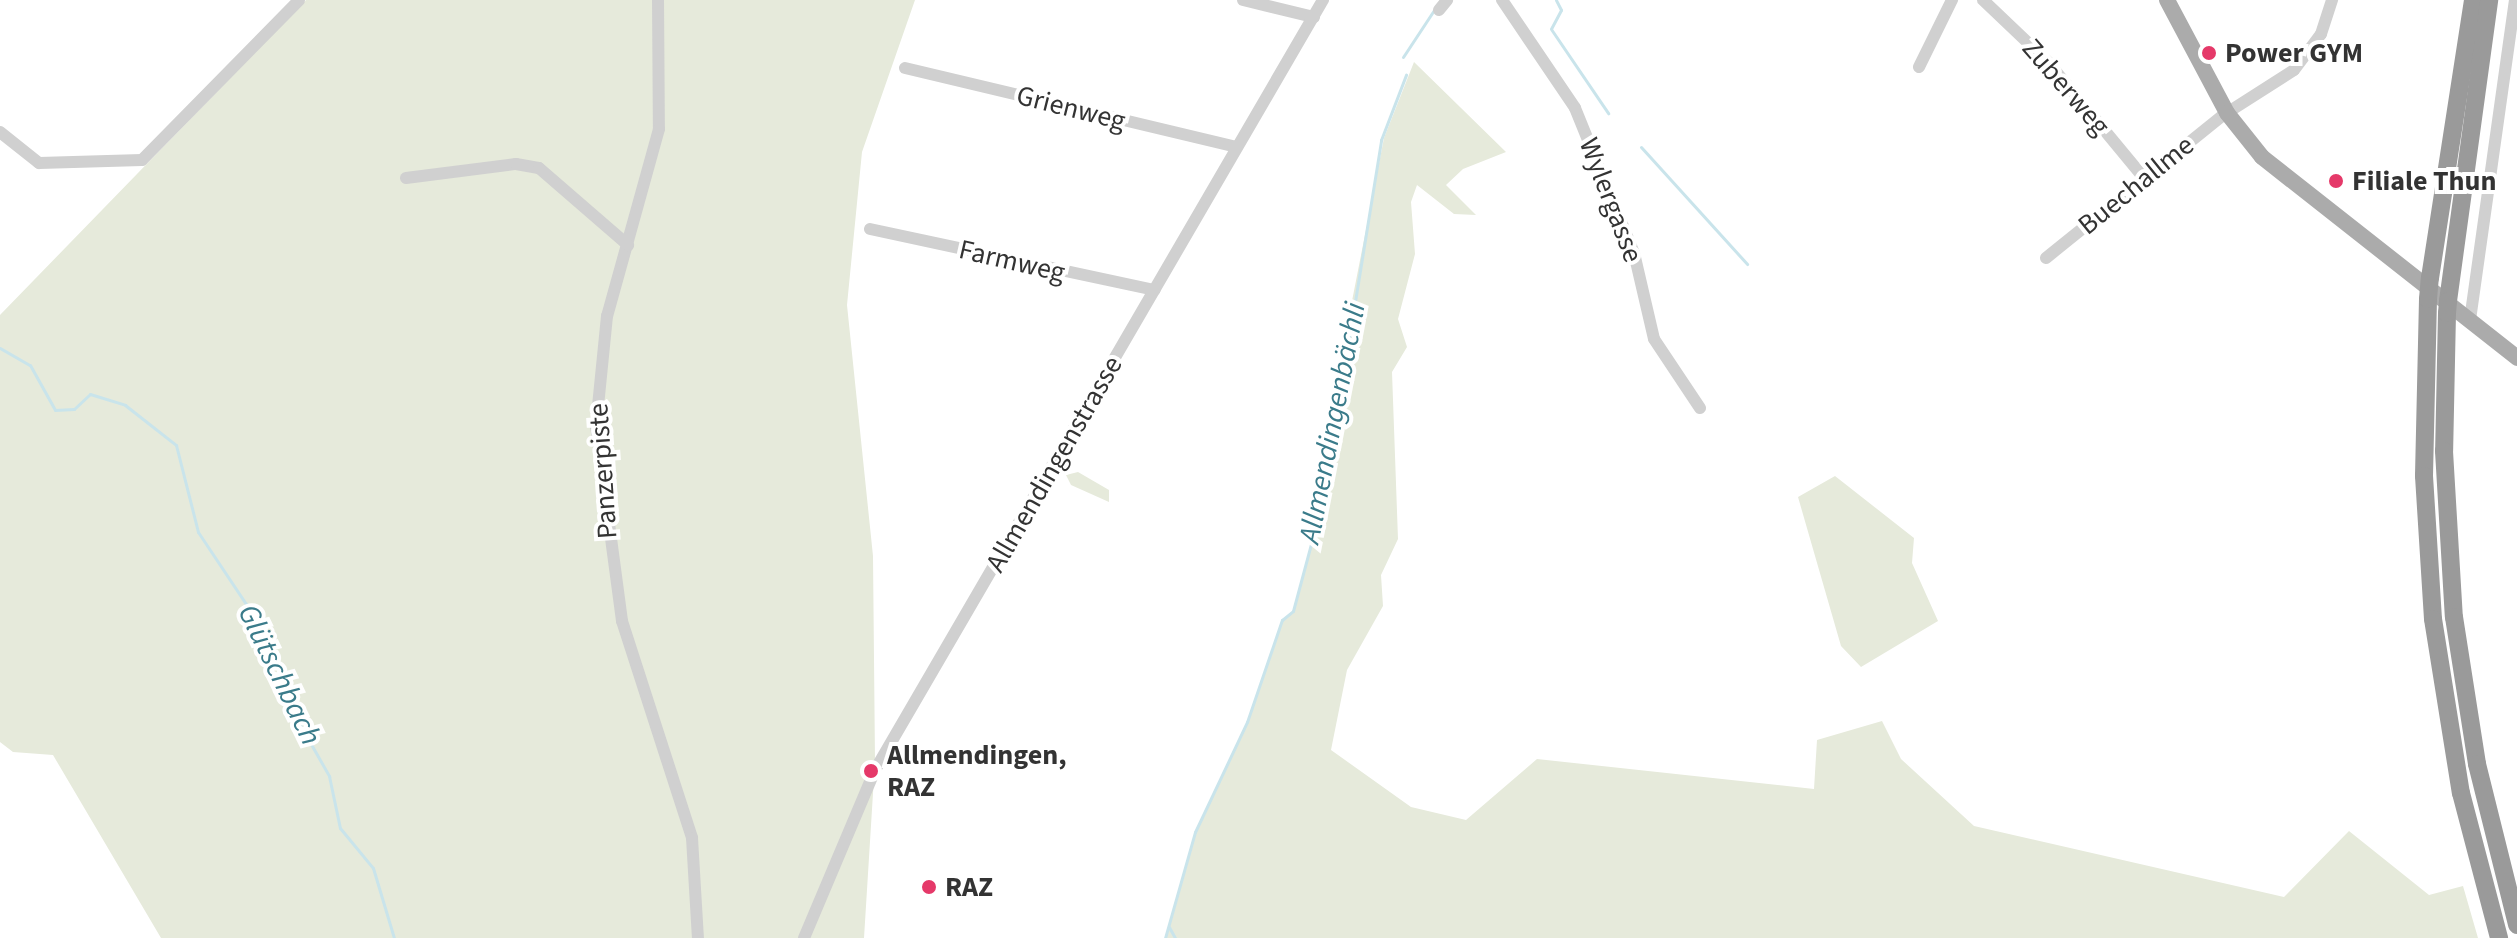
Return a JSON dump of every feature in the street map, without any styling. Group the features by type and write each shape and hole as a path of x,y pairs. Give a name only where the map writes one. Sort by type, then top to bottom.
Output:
{"highway":[{"path":"2473,0 2430,278 2424,476 2433,619 2459,781 2499,938"},
{"path":"2489,0 2448,292 2444,451 2454,617 2477,764 2517,925"}],"main road":[{"path":"2167,0 2227,113 2298,189 2517,358"}],"street":[{"path":"0,132 39,163 142,160 299,0"},
{"name":"Panzerpiste","path":"658,0 659,129 603,341 597,450 622,621 692,838 698,938"},
{"path":"1243,0 1314,17"},
{"name":"Allmendingenstrasse","path":"804,938 875,770 1323,0"},
{"name":"Wylergasse","path":"1502,0 1575,108 1634,253 1654,339 1700,408"},
{"path":"1919,67 1952,0"},
{"name":"Zuberweg","path":"1983,0 2048,62 2144,178"},
{"name":"Buechallme","path":"2046,258 2227,113 2294,70 2321,34 2332,0"},
{"path":"2470,320 2515,0"},
{"name":"Grienweg","path":"905,68 1237,147"},
{"path":"406,178 516,164 539,168 628,245"},
{"name":"Farmweg","path":"870,229 1155,290"}],"shaded area":[{"path":"306,0 915,0 862,152 847,305 873,556 875,761 864,938 161,938 53,755 13,752 0,742 0,315"},
{"path":"1414,62 1506,152 1463,169 1446,185 1476,215 1454,214 1417,185 1411,202 1415,254 1398,319 1407,347 1392,372 1398,539 1381,575 1383,606 1347,670 1331,750 1411,807 1466,820 1537,759 1814,789 1817,740 1882,721 1901,759 1974,826 2284,897 2349,831 2429,895 2463,886 2478,938 1165,938 1195,832 1247,722 1282,620 1293,611 1323,499 1341,357 1384,138"},
{"path":"1078,472 1109,490 1109,502 1071,485 1066,475"},
{"path":"1835,476 1914,538 1912,563 1938,621 1861,667 1841,646 1798,497"}],"waterway":[{"path":"1556,0 1561,10 1551,29 1608,113"},
{"name":"Allmendingenbächli","path":"1403,57 1434,10"},
{"name":"Allmendingenbächli","path":"1165,938 1195,832 1247,722 1282,620 1293,611 1323,499 1381,140 1406,75"},
{"path":"1641,147 1747,264"},
{"name":"Glütschbach","path":"0,348 30,365 55,410 74,409 90,394 125,405 176,445 198,532 256,619 274,679 329,776 340,828 373,868 394,938"},
{"path":"1169,927 1175,938"}],"place":[{"name":"Power GYM","path":"2209,53"},
{"name":"Filiale Thun","path":"2336,181"},
{"name":"Allmendingen, RAZ","path":"871,771"},
{"name":"RAZ","path":"929,887"}]}
